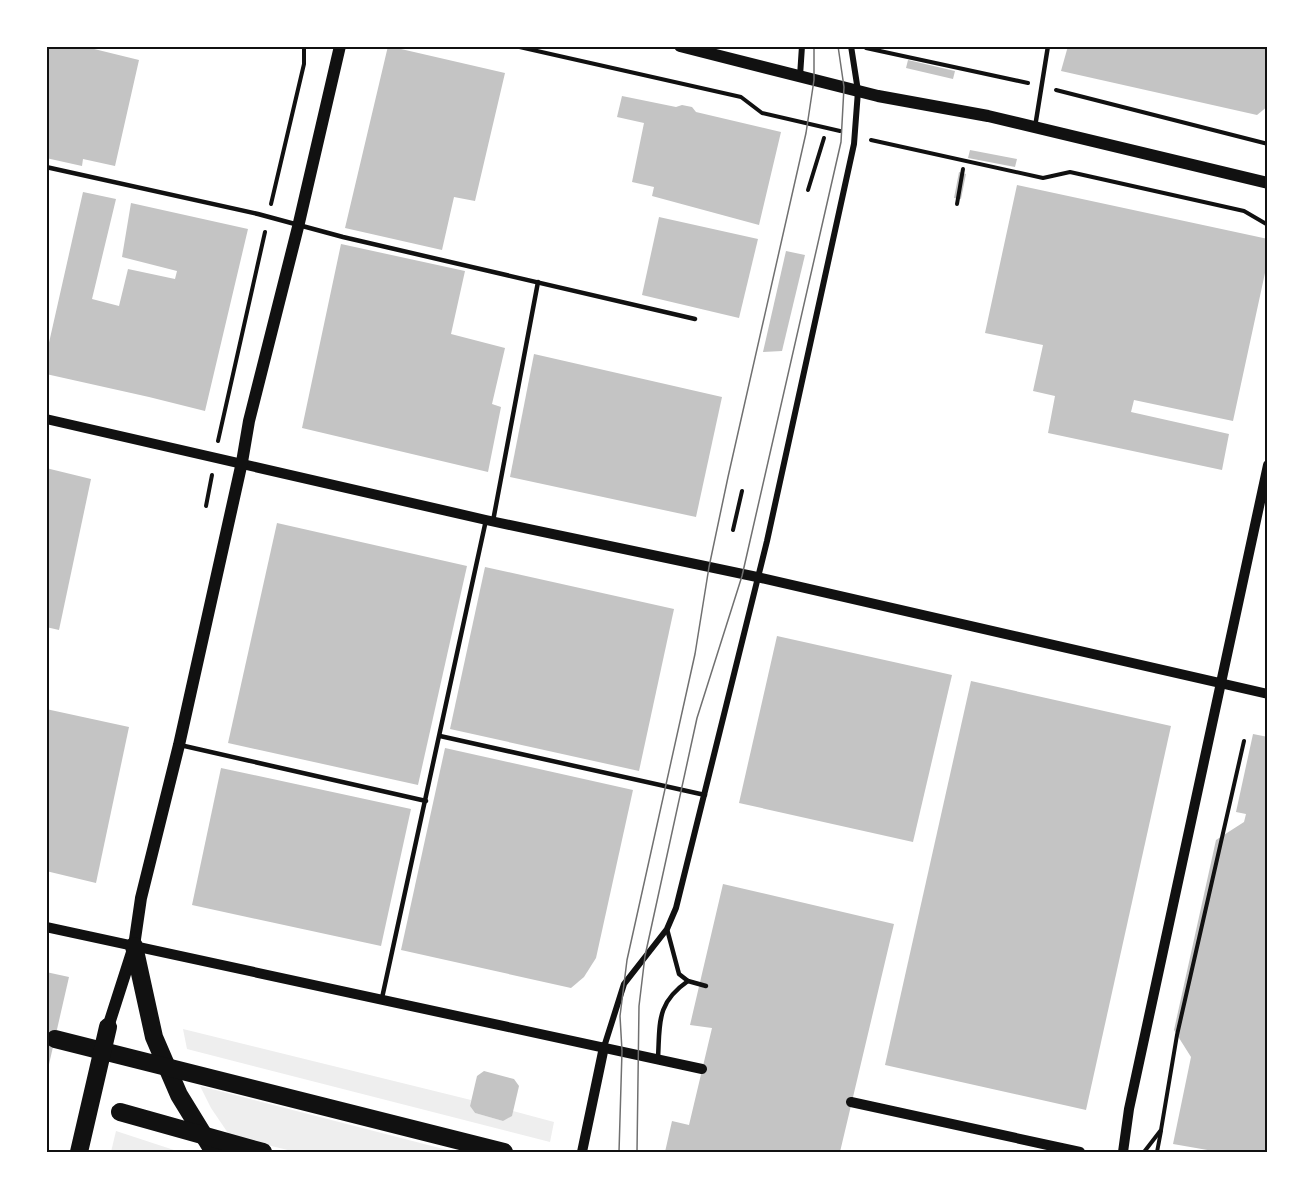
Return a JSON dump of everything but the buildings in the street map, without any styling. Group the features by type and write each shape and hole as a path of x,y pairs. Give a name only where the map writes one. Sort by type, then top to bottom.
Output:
{"highway":[{"path":"134,946 154,1037 179,1095 214,1152"},
{"path":"79,1152 108,1027"},
{"path":"55,1039 504,1152"},
{"path":"120,1112 263,1152"}],"main road":[{"path":"108,1027 134,946 141,898 179,745 242,462 249,421 340,46"},
{"path":"680,46 858,91 988,116 1268,183"}],"street":[{"path":"800,77 802,46"},
{"path":"582,1152 604,1047 624,984 667,929 676,908 767,541 855,136 858,91 851,46"},
{"path":"46,418 489,520 757,577 1268,694"},
{"path":"1123,1152 1132,1098 1268,465"},
{"path":"46,927 702,1069"},
{"path":"851,1102 1080,1152"}],"lane":[{"path":"1035,127 1048,46"},
{"path":"46,167 258,214 298,226 695,319"},
{"path":"382,998 489,520 538,282"},
{"path":"440,736 705,795"},
{"path":"179,745 426,801"},
{"path":"667,929 679,974 688,981 706,986"},
{"path":"658,1059 661,1011 673,991 688,981"}],"path":[{"path":"515,46 741,97 762,113 855,136 1043,178 1070,172 1244,211 1268,225"},
{"path":"864,48 1041,87 1268,144"},
{"path":"808,190 824,138"},
{"path":"957,204 963,169"},
{"path":"733,530 742,491"},
{"path":"1157,1152 1177,1035 1244,741"},
{"path":"1144,1152 1161,1130"}],"shaded area":[{"path":"183,1029 471,1100 470,1106 475,1113 503,1121 513,1111 554,1122 550,1142 187,1049"},
{"path":"200,1086 455,1152 296,1152 230,1136 211,1108"},
{"path":"116,1131 174,1150 175,1152 111,1152"}],"tram line":[{"path":"619,1152 622,1051 620,1016 627,960 695,654 709,567 728,477 806,133 814,80 814,46"},
{"path":"637,1152 639,1006 645,956 697,718 742,576 841,142 844,87 838,46"}]}
